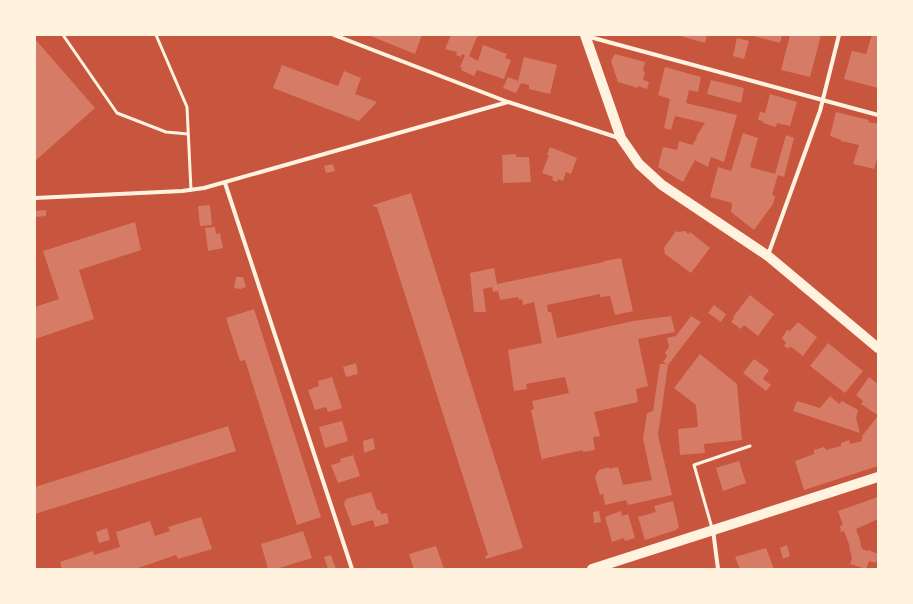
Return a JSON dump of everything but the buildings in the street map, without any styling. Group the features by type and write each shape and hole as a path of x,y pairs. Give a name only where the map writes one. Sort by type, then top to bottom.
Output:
{"main road":[{"path":"584,35 621,138 639,164 662,185 768,256 878,348"},
{"path":"592,569 878,477"}],"street":[{"path":"334,35 508,102 621,138"},
{"path":"584,35 878,114"},
{"path":"768,256 820,111 838,35"},
{"path":"35,198 191,190 225,183 508,102"},
{"path":"225,183 352,569"},
{"path":"713,530 718,569"}],"lane":[{"path":"63,35 117,113 166,132 188,134"},
{"path":"156,35 187,107 191,190"},
{"path":"713,530 694,465 750,446"}]}
